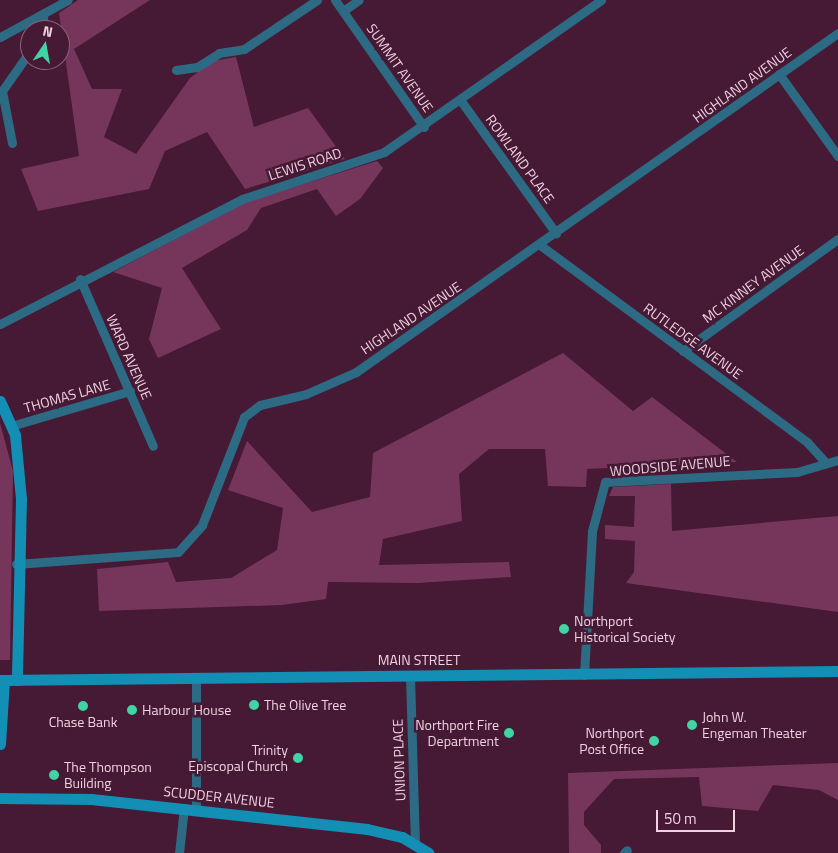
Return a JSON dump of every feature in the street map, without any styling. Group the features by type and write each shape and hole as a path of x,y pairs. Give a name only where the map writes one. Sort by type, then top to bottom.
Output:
{"main road":[{"path":"0,402 11,426 21,499 16,564 17,680"},
{"name":"MAIN STREET","path":"2,680 838,671"},
{"path":"0,744 2,680"},
{"name":"SCUDDER AVENUE","path":"0,798 91,799 367,828 415,843 429,853"}],"street":[{"path":"0,36 43,16 68,0"},
{"path":"176,70 197,67 219,53 244,49 317,0"},
{"name":"SUMMIT AVENUE","path":"335,0 424,127"},
{"path":"343,11 359,0"},
{"name":"LEWIS ROAD","path":"0,324 80,279 242,199 384,152 424,127 601,0"},
{"path":"43,16 43,20"},
{"name":"HIGHLAND AVENUE","path":"16,564 178,552 202,525 244,417 260,405 306,394 356,372 540,245 838,33"},
{"path":"12,143 2,91 20,65"},
{"path":"779,74 838,156"},
{"name":"ROWLAND PLACE","path":"461,101 556,233"},
{"name":"MC KINNEY AVENUE","path":"683,351 838,239"},
{"name":"RUTLEDGE AVENUE","path":"540,245 807,442 826,463"},
{"name":"WARD AVENUE","path":"80,279 153,446"},
{"name":"THOMAS LANE","path":"11,426 130,391"},
{"name":"WOODSIDE AVENUE","path":"584,675 592,531 606,482 797,472 838,460"},
{"name":"UNION PLACE","path":"410,676 415,843"},
{"path":"182,851 190,809 196,678"}],"shaded area":[{"path":"78,0 150,0 74,49 92,89 122,89 104,137 136,154 190,78 213,61 236,57 254,127 308,108 345,159 245,189 207,132 165,151 149,189 38,211 21,169 79,156 67,70 70,70 70,20 60,20 59,13"},
{"path":"377,161 383,168 360,199 336,216 317,189 261,208 247,230 182,268 221,329 158,358 149,339 162,288 113,272 246,202"},
{"path":"563,353 633,411 652,397 737,462 587,469 586,487 548,486 545,449 489,449 459,474 462,521 383,539 379,565 509,562 511,577 418,583 328,582 326,599 282,605 99,611 97,569 168,562 176,582 231,578 277,550 283,508 228,490 247,441 312,512 370,497 373,453"},
{"path":"0,423 13,471 10,660 0,660"},
{"path":"671,484 672,531 838,516 838,612 626,583 634,572 635,541 605,539 605,525 634,527 635,496 609,496 613,487"},
{"path":"838,763 838,800 819,790 773,785 758,811 702,806 699,777 614,779 584,812 584,825 601,845 601,853 569,853 568,773"}],"place":[{"name":"Northport Historical Society","path":"564,629"},
{"name":"The Olive Tree","path":"254,705"},
{"name":"Chase Bank","path":"83,706"},
{"name":"Harbour House","path":"132,710"},
{"name":"John W. Engeman Theater","path":"692,725"},
{"name":"Northport Fire Department","path":"509,733"},
{"name":"Northport Post Office","path":"654,741"},
{"name":"Trinity Episcopal Church","path":"298,758"},
{"name":"The Thompson Building","path":"54,775"}]}
